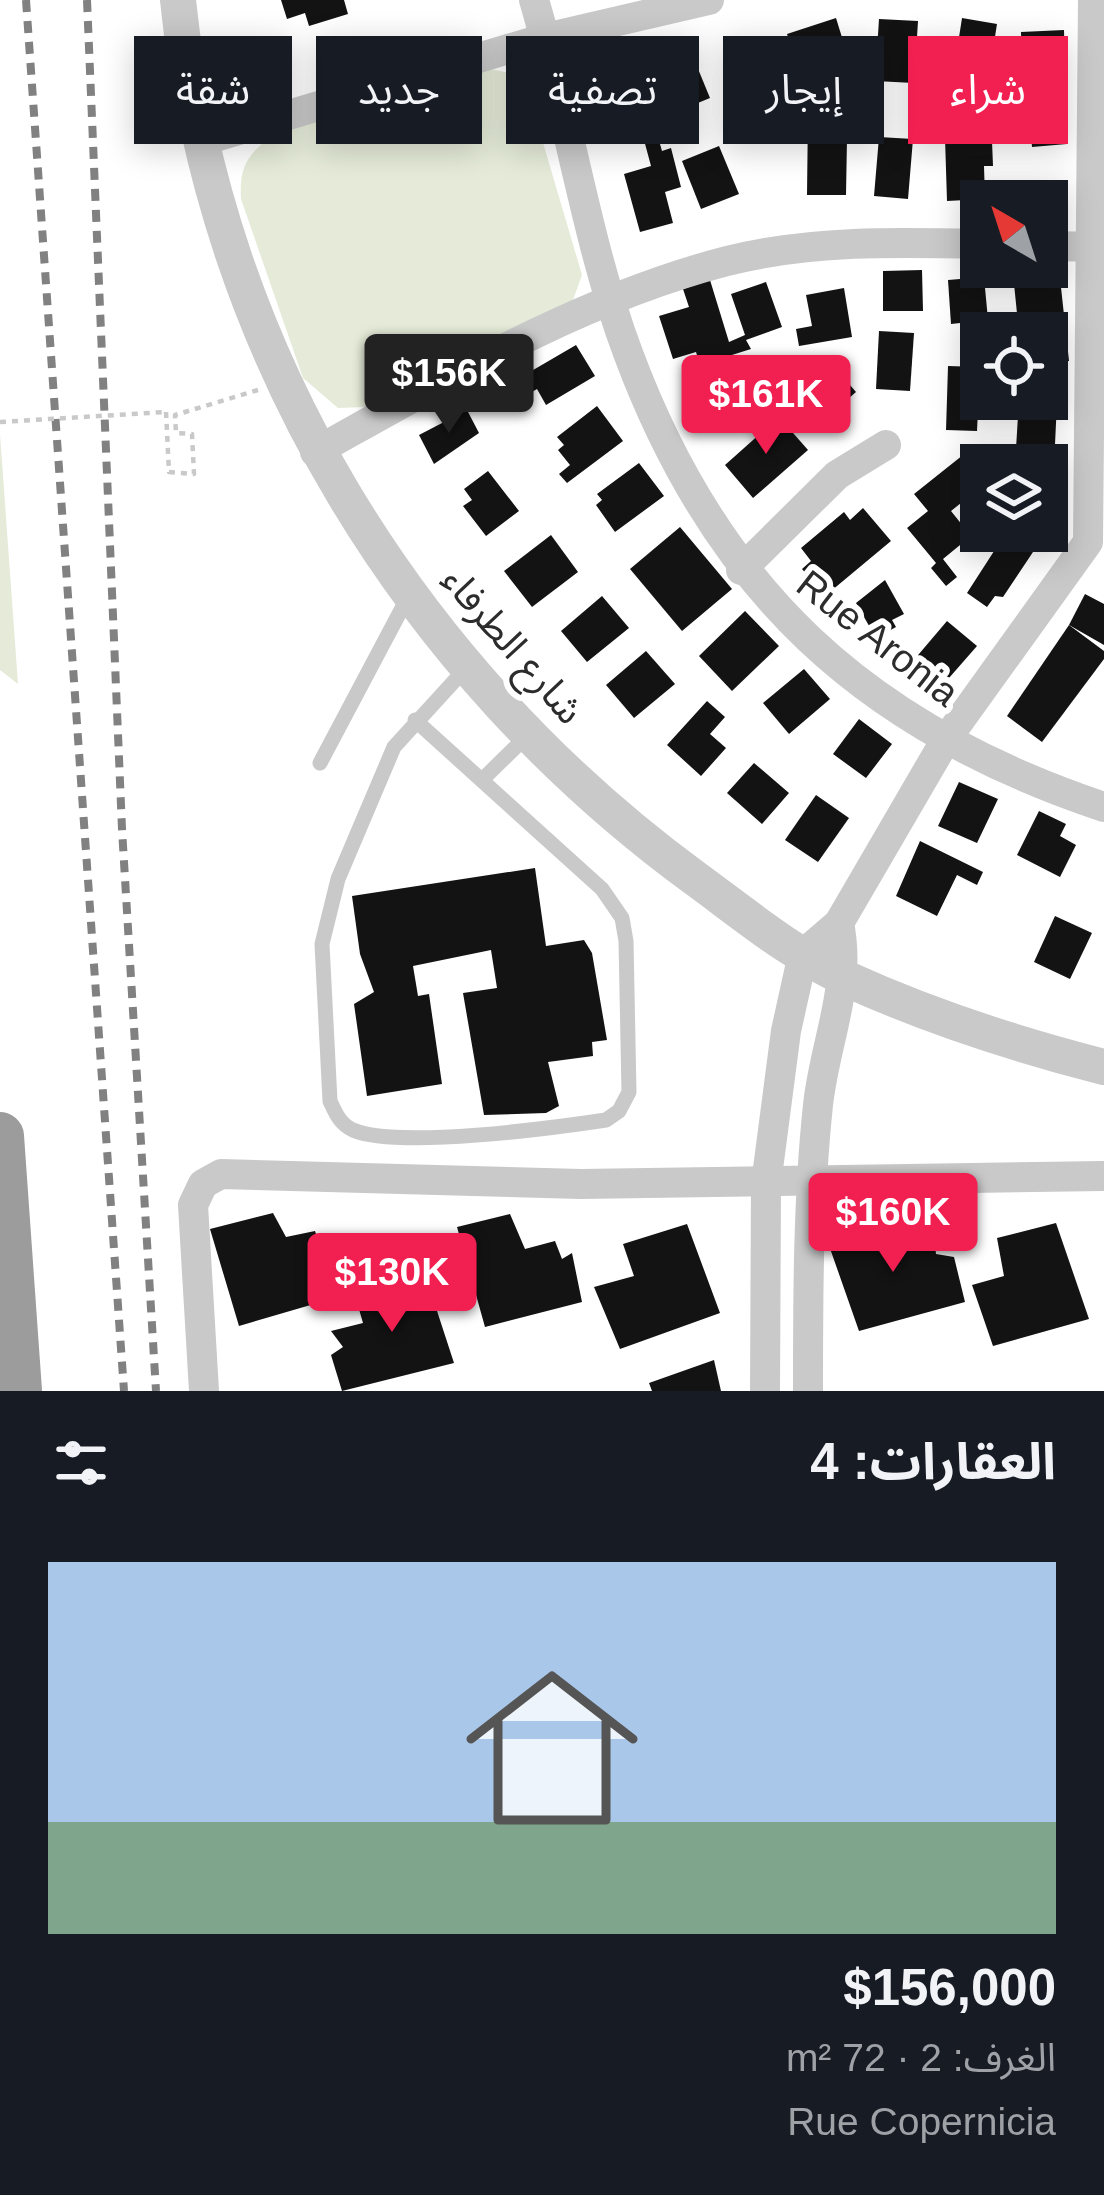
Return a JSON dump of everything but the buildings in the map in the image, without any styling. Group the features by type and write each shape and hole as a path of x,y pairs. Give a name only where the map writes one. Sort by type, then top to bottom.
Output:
{"highway":[{"path":"0,1136 18,1391"}],"street":[{"name":"شارع الطرفاء","path":"178,0 184,36"},
{"name":"Rue Aronia","path":"534,0 544,36"},
{"path":"554,36 709,0"},
{"path":"765,1391 766,1184 786,1031 803,954 839,923 945,741 1096,547 1093,0"},
{"path":"292,114 506,50"},
{"name":"شارع الطرفاء","path":"203,144 219,214 281,383 315,452 410,592 532,731 633,830 803,954 845,979 1104,1067"},
{"name":"Rue Aronia","path":"572,144 611,299 653,416 741,570 807,638 945,741 1043,787 1104,807"},
{"path":"315,452 475,363 611,299 766,254 829,244 960,244"},
{"path":"741,570 837,475 886,445"},
{"path":"808,1391 812,1179 821,1082 845,979 839,923"},
{"path":"204,1391 192,1214 200,1187 213,1176 269,1172 471,1183 766,1184 812,1179 1104,1176"}],"lane":[{"path":"320,763 410,592"},
{"path":"415,720 602,889 622,918 629,1092 620,1111 606,1120 398,1137 356,1131 340,1121 330,1101 322,944 338,879 394,747 415,720 470,663"},
{"path":"482,780 532,731"}],"path":[{"path":"0,422 166,412 169,472 194,474 192,434 176,433 175,415 281,383"}],"green space":[{"path":"482,70 506,72 506,144 543,144 582,275 573,300 366,407 338,408 303,378 241,199 244,169 263,144 292,144 292,128 316,120 316,144 482,144"},
{"path":"0,434 18,684 0,670"}],"railway":[{"path":"26,0 124,1391"},
{"path":"87,0 122,829 156,1391"}]}
